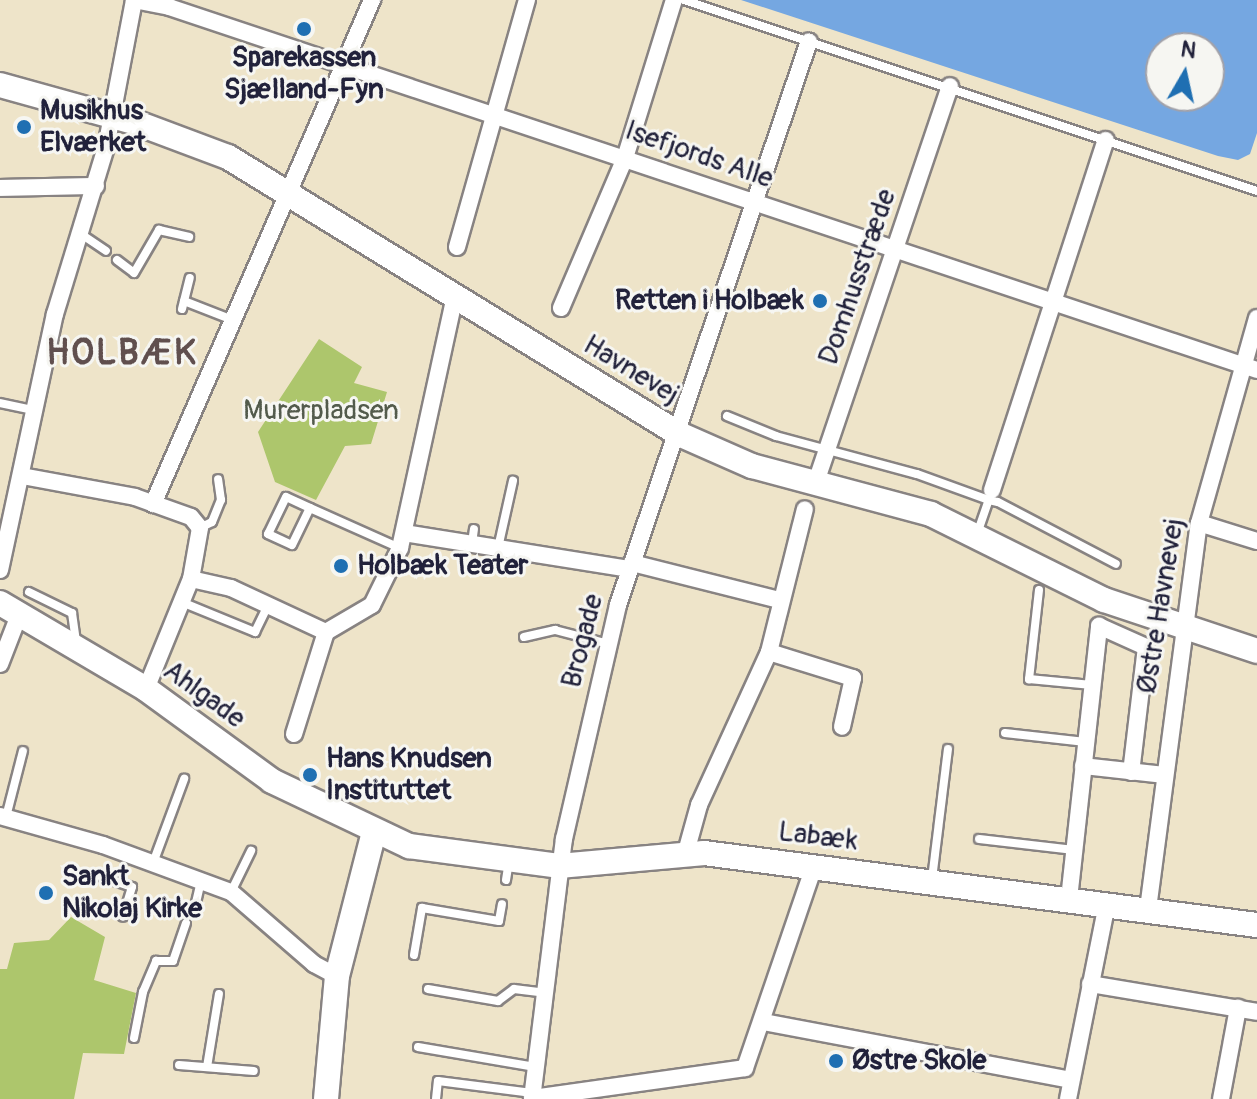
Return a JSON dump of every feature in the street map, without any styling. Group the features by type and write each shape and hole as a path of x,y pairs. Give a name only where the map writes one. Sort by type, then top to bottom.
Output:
{"street":[{"path":"0,570 55,314 96,186 113,115 134,0"},
{"name":"Isefjords Alle","path":"134,0 169,7 895,249 1054,298 1226,356 1250,368"},
{"path":"153,504 372,0"},
{"path":"457,247 492,114 527,0"},
{"path":"561,308 625,158 674,0"},
{"name":"Brogade","path":"532,1097 559,866 609,644 631,566 679,434 809,41"},
{"name":"Havnevej","path":"0,85 113,115 216,152 290,191 679,434 752,466 931,514 977,534 1104,600 1257,651"},
{"name":"Domhusstræde","path":"815,485 950,86"},
{"path":"990,495 1106,140"},
{"path":"0,188 96,186"},
{"path":"294,734 326,632 372,605 402,540 455,296"},
{"name":"Østre Havnevej","path":"1148,909 1181,627 1199,523 1210,469 1250,368 1257,318"},
{"path":"22,476 153,504 191,517 200,528 184,603 146,689"},
{"path":"686,852 699,805 769,652 779,600 805,509"},
{"path":"1199,523 1257,541"},
{"path":"402,540 473,536 498,548 631,566 779,600"},
{"path":"191,579 268,605 326,632"},
{"path":"0,664 10,609"},
{"name":"Ahlgade","path":"10,609 146,689 272,781 374,832"},
{"path":"1069,899 1099,626 1146,647 1131,772"},
{"path":"769,652 853,678 842,727"},
{"path":"1083,766 1164,775"},
{"path":"3,816 131,855 231,892 314,964 337,976"},
{"path":"326,1099 337,976 374,832"},
{"name":"Labæk","path":"374,832 507,871 686,852 1257,925"},
{"path":"532,1097 745,1068 764,1022 814,867"},
{"path":"1068,1099 1107,904"},
{"path":"1090,984 1257,1012"},
{"path":"1221,1099 1238,1008"},
{"path":"764,1022 1071,1080"}],"lane":[{"path":"684,0 950,86 1257,191"},
{"path":"117,260 134,273 159,230 189,237"},
{"path":"81,234 106,251"},
{"path":"190,278 183,305 233,320"},
{"path":"0,403 35,410"},
{"path":"727,416 776,436 990,495 1116,564"},
{"path":"200,528 212,522 221,500 218,479"},
{"path":"498,548 513,481"},
{"path":"977,534 990,495"},
{"path":"310,508 292,545 268,534 286,497 402,540"},
{"path":"1039,590 1029,679 1092,685"},
{"path":"29,592 72,613 78,629 74,647"},
{"path":"184,603 255,632 268,605"},
{"path":"524,637 555,630 609,644"},
{"path":"1005,733 1085,742"},
{"path":"931,881 948,749"},
{"path":"3,816 23,751"},
{"path":"153,863 184,779"},
{"path":"979,839 1074,850"},
{"path":"231,892 251,851"},
{"path":"97,875 132,887 123,917"},
{"path":"195,907 201,880"},
{"path":"414,955 422,908 499,921 502,904"},
{"path":"134,1038 143,992 156,961 173,961 186,923"},
{"path":"428,989 498,1001 514,989 545,993"},
{"path":"207,1067 219,994"},
{"path":"418,1047 536,1067"},
{"path":"179,1065 254,1071"},
{"path":"436,1099 438,1081 532,1097"}],"green space":[{"name":"Murerpladsen","path":"319,339 362,367 354,383 387,392 371,444 345,446 316,500 275,482 258,432"},
{"path":"71,917 105,937 94,980 136,993 124,1054 83,1053 74,1099 0,1099 0,969 7,969 14,943 49,940"}],"water":[{"path":"741,0 1257,0 1257,133 1250,154 1238,160"}],"place":[{"name":"Sparekassen Sjælland-Fyn","path":"304,29"},
{"name":"Musikhus Elværket","path":"24,127"},
{"name":"Retten i Holbæk","path":"820,301"},
{"name":"Holbæk Teater","path":"341,566"},
{"name":"Hans Knudsen Instituttet","path":"310,775"},
{"name":"Sankt Nikolaj Kirke","path":"46,893"},
{"name":"Østre Skole","path":"836,1061"}],"district":[{"name":"HOLBÆK","path":"122,353"}]}
